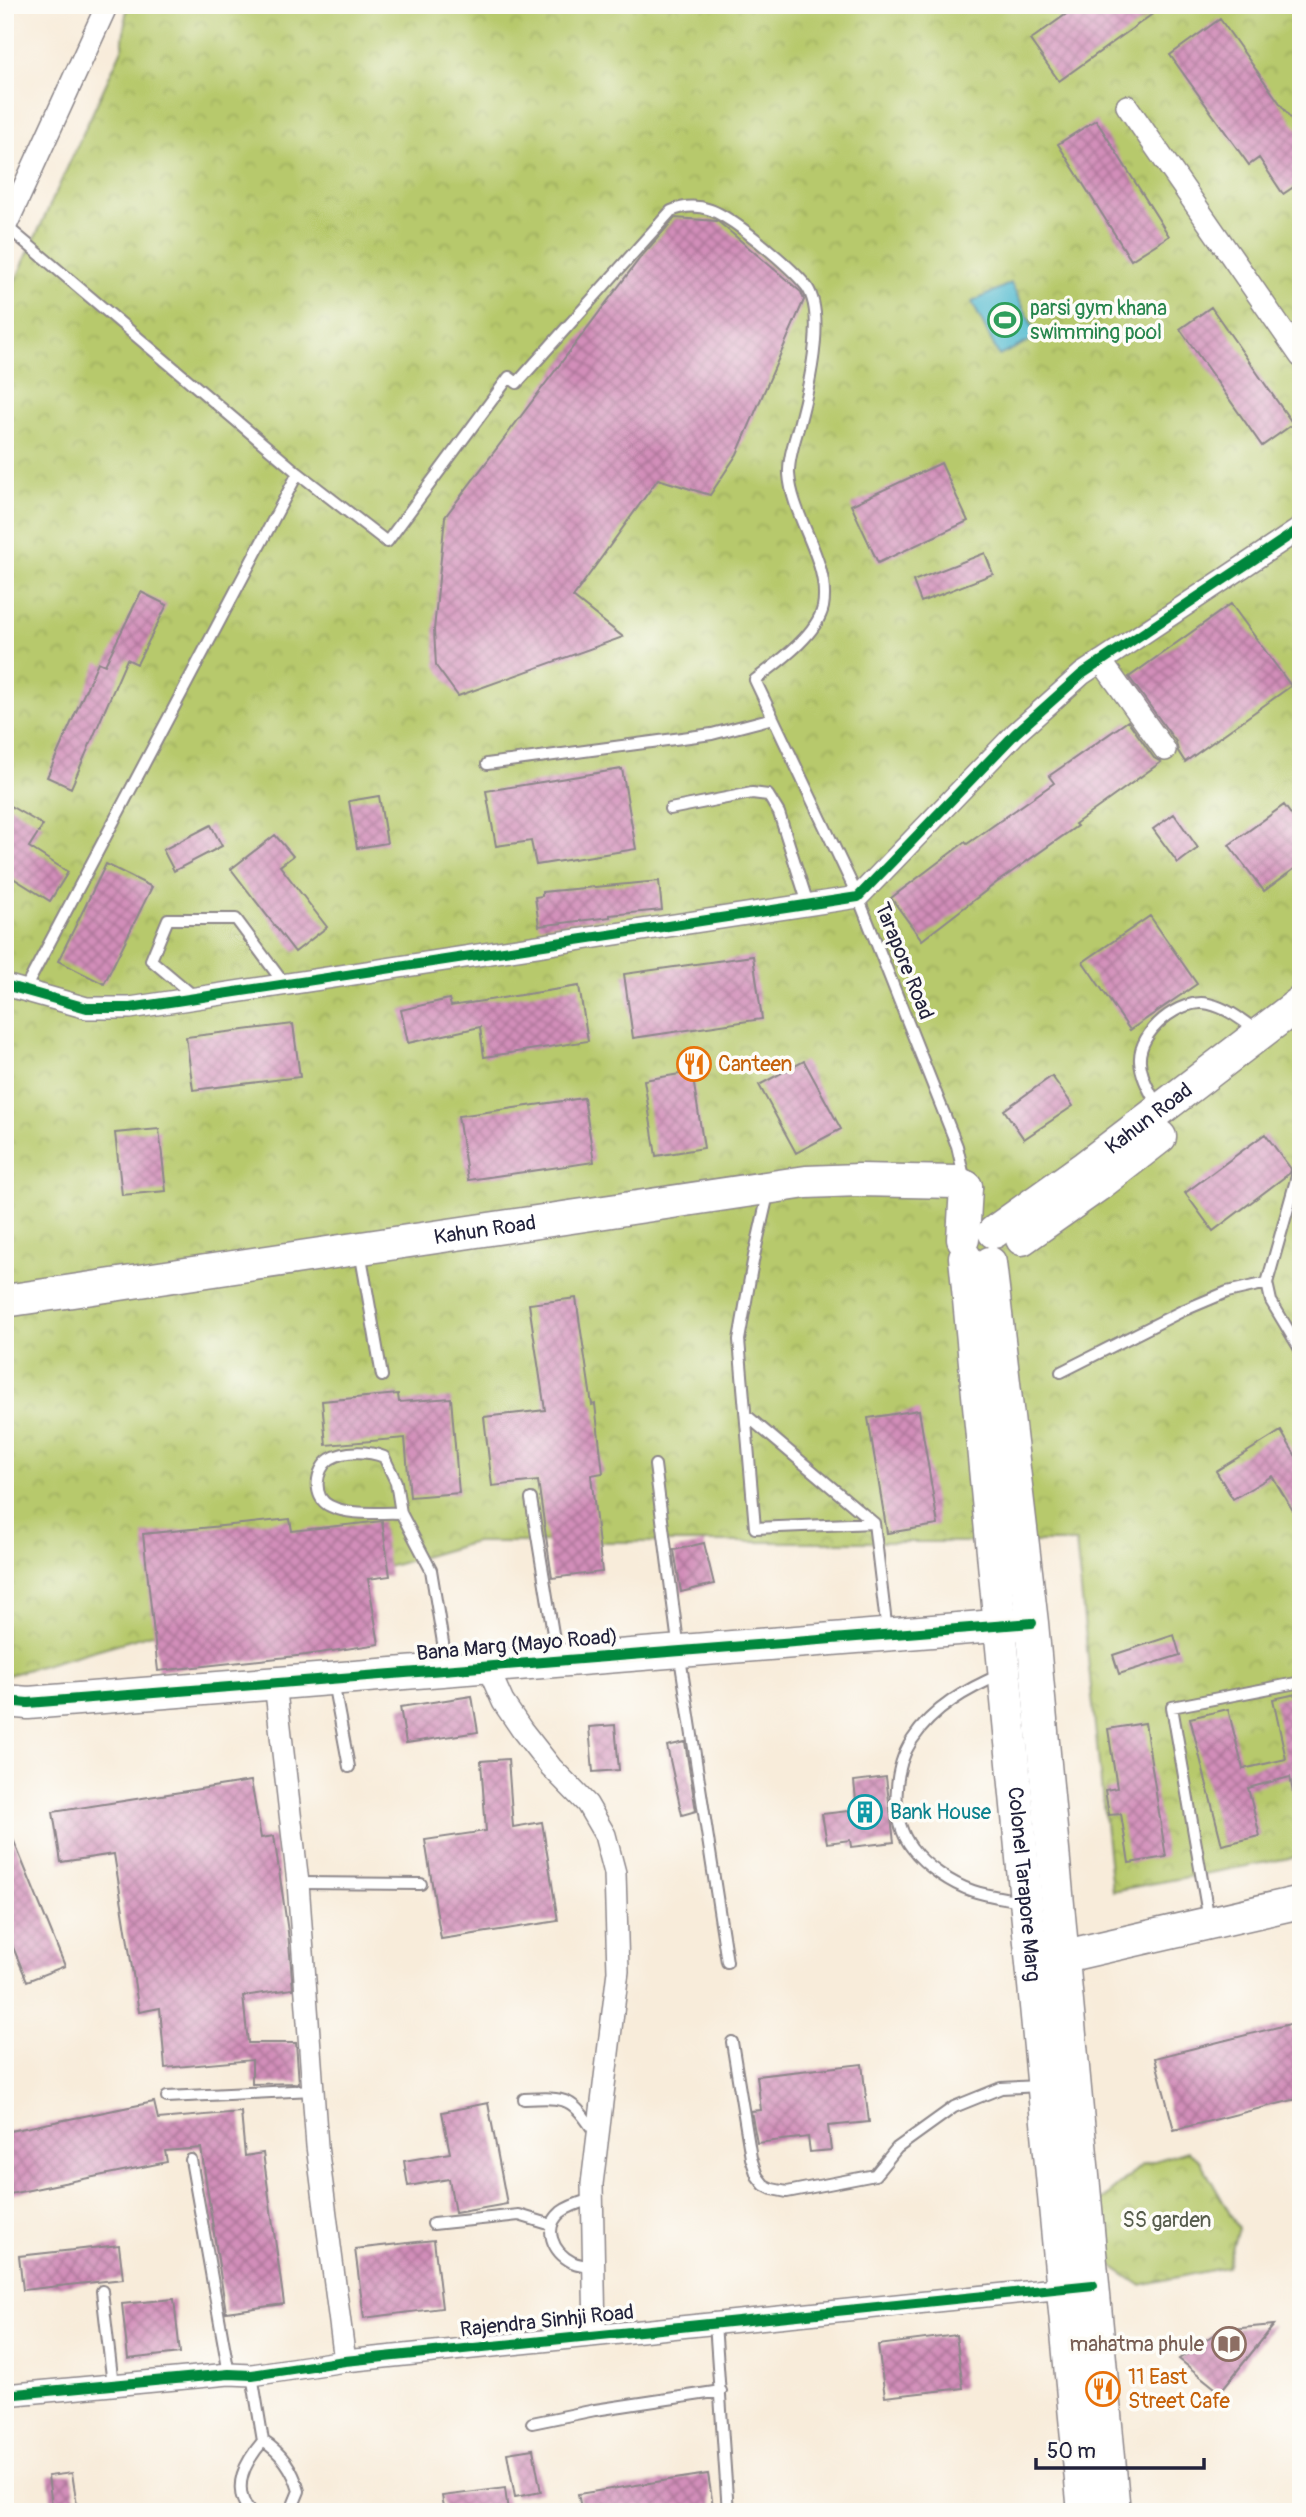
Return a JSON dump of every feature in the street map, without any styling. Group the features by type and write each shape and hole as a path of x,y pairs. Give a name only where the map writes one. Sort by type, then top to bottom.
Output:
{"street":[{"path":"6,227 107,5"},
{"path":"1127,106 1301,357"},
{"path":"15,988 87,1009 107,1010 197,999 858,897 1016,733 1082,674 1301,528"},
{"path":"1101,661 1165,750"},
{"name":"Kahun Road","path":"983,1246 1301,1002"},
{"name":"Kahun Road","path":"983,1246 1097,1186 1301,1025"},
{"name":"Kahun Road","path":"5,1301 806,1182 956,1182 966,1187"},
{"name":"Colonel Tarapore Marg","path":"966,1187 983,1246 1078,2287 1084,2512"},
{"name":"Colonel Tarapore Marg","path":"1017,1624 1006,1672 1027,1902 1048,1960 1044,2085 1114,2512"},
{"name":"Bana Marg (Mayo Road)","path":"5,1701 28,1703 1017,1624"},
{"path":"487,1666 503,1702 522,1730 587,1804 606,1836 615,1873 618,1970 592,2199 595,2335"},
{"path":"275,1683 298,1883 317,2146 345,2361"},
{"path":"1048,1960 1301,1902"},
{"name":"Rajendra Sinhji Road","path":"5,2395 229,2374 252,2375 345,2361 1078,2287"}],"lane":[{"name":"Tarapore Road","path":"298,473 387,542 509,377 517,383 671,211 700,206 720,212 751,236 807,288 814,305 815,346 808,391 789,470 792,498 811,542 823,584 822,608 815,624 789,653 755,680 858,897 957,1146 966,1187"},
{"path":"6,227 298,473 15,988"},
{"path":"487,764 712,734 773,718"},
{"path":"670,809 752,793 768,795 779,813 807,904"},
{"path":"197,999 151,960 168,919 236,919 285,985"},
{"path":"1160,1110 1145,1081 1140,1058 1151,1032 1172,1013 1186,1006 1209,1004 1224,1009 1261,1033"},
{"path":"1301,1163 1267,1283 1271,1301 1301,1351"},
{"path":"770,1187 739,1340 755,1528 874,1523"},
{"path":"359,1248 382,1376"},
{"path":"1060,1372 1182,1311 1227,1292 1267,1283"},
{"path":"746,1415 874,1523 887,1635"},
{"path":"401,1513 352,1511 329,1506 323,1501 317,1485 324,1464 332,1458 361,1452 384,1457 396,1482 401,1513 431,1570 447,1670"},
{"path":"655,1465 679,1651 727,1962"},
{"path":"531,1499 557,1661"},
{"path":"1006,1672 957,1696 921,1728 901,1762 898,1800 906,1838 912,1849 929,1865 973,1891 1027,1902"},
{"path":"333,1679 349,1767"},
{"path":"1210,1923 1172,1707 1301,1682"},
{"path":"298,1883 421,1884"},
{"path":"732,2042 751,2158 757,2176 764,2185 787,2192 875,2175 897,2148 954,2106 1001,2088 1044,2085"},
{"path":"167,2097 313,2090"},
{"path":"524,2099 558,2097 573,2103 598,2137"},
{"path":"191,2160 229,2374"},
{"path":"592,2199 564,2210 552,2225 550,2235 556,2249 575,2263 594,2267"},
{"path":"433,2224 519,2215 552,2225"},
{"path":"102,2291 113,2385"},
{"path":"715,2323 728,2512"},
{"path":"252,2375 263,2441 280,2454 296,2479 299,2490 298,2498 286,2512"},
{"path":"532,2423 596,2410 721,2391"},
{"path":"250,2512 243,2502 241,2475 249,2457 263,2441"}],"green space":[{"path":"127,5 1301,5 1301,1856 1112,1891 1076,1542 475,1542 5,1676 5,303 122,49"},
{"name":"SS garden","path":"1187,2151 1199,2159 1238,2228 1227,2267 1140,2285 1106,2262 1100,2201 1142,2165"}],"water":[{"name":"parsi gym khana swimming pool","path":"1011,283 1038,337 999,356 972,302"}],"building":[{"path":"1079,5 1165,5 1059,81 1030,40"},
{"path":"1220,19 1301,133 1301,182 1283,194 1259,158 1249,165 1170,55"},
{"path":"1096,120 1169,236 1131,260 1058,144"},
{"path":"675,218 717,221 801,292 804,300 737,454 710,495 658,479 573,597 623,637 458,696 436,666 434,630 445,517 640,258"},
{"path":"1211,307 1293,424 1262,446 1180,329"},
{"path":"941,463 968,521 878,563 851,505"},
{"path":"985,553 993,574 921,602 913,581"},
{"path":"141,592 167,605 137,664 127,659 71,788 47,777 98,662 105,665"},
{"path":"1231,604 1291,686 1185,762 1176,742 1129,677"},
{"path":"1128,721 1154,758 1161,762 922,940 891,898 965,842 967,844 1054,783 1049,776"},
{"path":"622,769 636,849 536,865 531,841 496,846 486,791"},
{"path":"379,796 387,843 357,848 349,801"},
{"path":"5,803 43,825 29,847 68,872 50,901 5,873"},
{"path":"1284,805 1301,828 1301,864 1264,891 1229,845"},
{"path":"1174,814 1198,848 1178,863 1153,829"},
{"path":"211,825 222,846 174,871 163,850"},
{"path":"275,835 293,856 280,866 327,927 295,952 231,869"},
{"path":"106,864 152,887 104,984 58,961"},
{"path":"659,881 662,910 539,926 535,897 542,896 542,892"},
{"path":"1150,916 1197,984 1130,1030 1083,962"},
{"path":"753,956 762,1019 633,1038 624,974"},
{"path":"579,986 588,1041 484,1057 480,1027 408,1043 401,1010 449,999 451,1006"},
{"path":"293,1024 300,1077 193,1090 186,1037"},
{"path":"804,1061 841,1129 796,1153 759,1085"},
{"path":"692,1072 704,1148 656,1156 644,1080"},
{"path":"1052,1076 1073,1106 1024,1139 1004,1110"},
{"path":"584,1098 594,1162 468,1180 458,1116"},
{"path":"159,1129 166,1191 122,1195 115,1133"},
{"path":"1265,1134 1291,1169 1290,1173 1213,1231 1185,1193"},
{"path":"576,1298 592,1405 595,1404 603,1473 591,1475 602,1572 552,1578 538,1481 492,1486 484,1417 545,1410 529,1304"},
{"path":"398,1394 399,1402 451,1398 459,1493 410,1497 405,1438 326,1445 322,1401"},
{"path":"919,1410 938,1525 887,1533 868,1418"},
{"path":"1281,1431 1301,1465 1301,1524 1272,1476 1233,1499 1216,1471"},
{"path":"290,1519 292,1531 382,1521 390,1576 368,1579 379,1644 158,1671 143,1534"},
{"path":"704,1543 714,1584 681,1592 674,1550"},
{"path":"1174,1635 1180,1655 1119,1674 1113,1655"},
{"path":"1301,1693 1301,1791 1293,1792 1290,1777 1248,1788 1260,1836 1222,1845 1190,1718 1228,1709 1243,1769 1286,1759 1273,1699"},
{"path":"472,1696 478,1732 406,1743 400,1707"},
{"path":"1145,1723 1166,1857 1129,1863 1121,1814 1109,1815 1105,1790 1117,1788 1108,1729"},
{"path":"615,1725 619,1770 593,1772 589,1727"},
{"path":"685,1742 696,1811 682,1815 667,1746"},
{"path":"508,1759 513,1827 542,1822 558,1921 441,1939 425,1840 486,1831 481,1761"},
{"name":"Bank House","path":"886,1777 894,1842 851,1847 850,1840 827,1843 822,1814 857,1810 854,1781"},
{"path":"251,1781 261,1838 274,1836 293,1989 243,1996 248,2043 296,2043 299,2083 252,2084 252,2060 165,2068 160,2008 139,2012 114,1854 61,1862 53,1812"},
{"path":"6,1822 65,1966 27,1981 5,1928"},
{"path":"1290,2024 1301,2064 1301,2098 1174,2130 1155,2058"},
{"path":"862,2064 869,2122 828,2126 831,2150 810,2152 808,2137 757,2143 751,2111 761,2110 757,2076"},
{"path":"154,2102 158,2119 241,2112 245,2156 263,2153 284,2304 226,2312 201,2148 165,2151 167,2162 5,2195 5,2132"},
{"path":"488,2103 507,2204 455,2213 449,2179 408,2186 404,2161 450,2153 442,2112"},
{"path":"434,2240 442,2308 364,2318 355,2249"},
{"path":"119,2245 123,2279 23,2290 19,2256"},
{"path":"174,2299 180,2353 128,2359 122,2304"},
{"name":"mahatma phule","path":"1274,2325 1220,2392 1179,2359 1220,2330"},
{"path":"956,2335 963,2388 885,2397 878,2345"},
{"path":"533,2449 541,2492 515,2497 507,2453"},
{"path":"72,2473 78,2512 53,2512 48,2476"},
{"path":"708,2474 714,2512 582,2512 578,2494"},
{"path":"505,2488 508,2512 445,2512 442,2496"}],"cycle path":[{"path":"5,985 87,1008 130,1008 858,897 1016,733 1082,674 1301,528"},
{"path":"5,1701 28,1703 1032,1623"},
{"path":"5,2395 229,2374 252,2375 345,2361 1093,2285"}],"place":[{"name":"parsi gym khana swimming pool","path":"1005,320"},
{"name":"Canteen","path":"694,1064"},
{"name":"Bank House","path":"865,1812"},
{"name":"mahatma phule","path":"1229,2344"},
{"name":"11 East Street Cafe","path":"1103,2389"}]}
